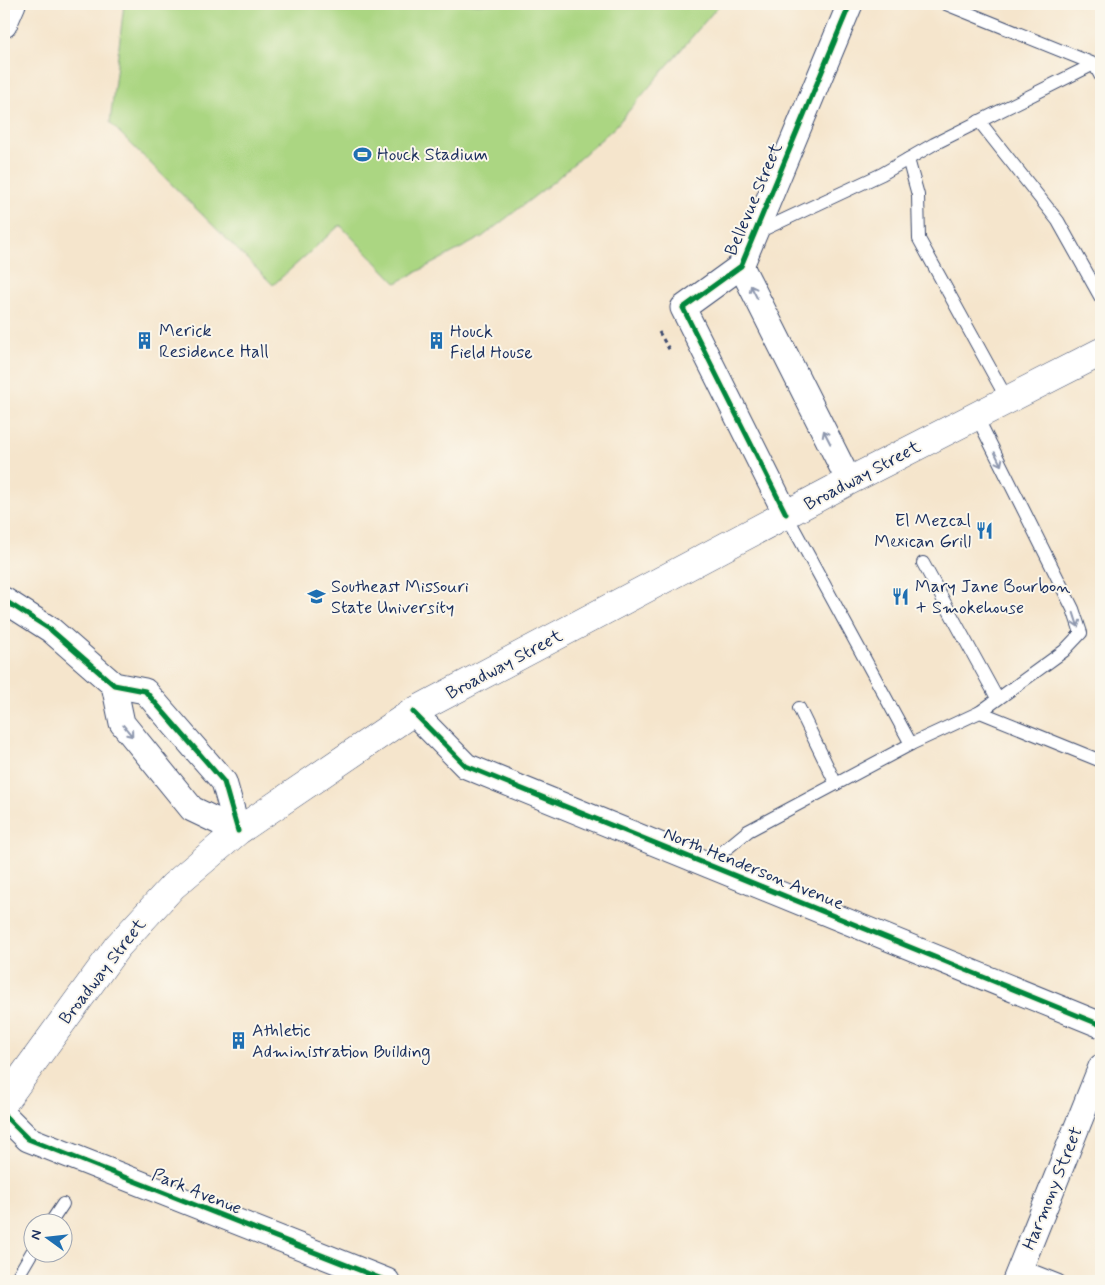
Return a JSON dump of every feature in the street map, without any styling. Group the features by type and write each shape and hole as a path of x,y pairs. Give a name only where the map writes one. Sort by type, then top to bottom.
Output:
{"main road":[{"name":"Broadway Street","path":"4,1102 117,947 173,886 238,831 413,712 849,481 1101,352"}],"street":[{"path":"4,25 13,4"},
{"name":"Bellevue Street","path":"786,514 683,308 741,266 850,4"},
{"name":"Bellevue Street","path":"741,266 849,481"},
{"path":"4,600 51,630 114,685 145,691 224,782 238,831"},
{"path":"114,685 122,723 192,809 238,831"},
{"name":"North Henderson Avenue","path":"413,712 466,766 1101,1025"},
{"name":"Harmony Street","path":"1018,1273 1101,1067"},
{"name":"Park Avenue","path":"4,1115 28,1139 387,1281"}],"lane":[{"path":"946,4 1099,62"},
{"path":"754,234 882,174 979,121 1099,62"},
{"path":"1099,62 1101,76"},
{"path":"979,121 1058,222 1101,298"},
{"path":"908,159 918,195 919,239 1007,399"},
{"path":"708,864 748,831 911,744 980,712 996,698 1064,651 1080,633 1072,608 976,415"},
{"path":"786,514 911,744"},
{"path":"923,563 996,698"},
{"path":"799,708 836,784"},
{"path":"980,712 1101,761"},
{"path":"58,1212 63,1204"},
{"path":"14,1281 26,1262"},
{"path":"1018,1273 1059,1281"}],"green space":[{"name":"Houck Stadium","path":"124,4 720,4 615,127 553,182 482,237 396,283 340,225 273,285 110,123"}],"cycle path":[{"path":"786,514 683,308 741,266 850,4"},
{"path":"4,600 51,630 114,685 145,691 224,782 238,831"},
{"path":"413,712 466,766 1101,1025"},
{"path":"4,1115 28,1139 387,1281"}],"place":[{"name":"Houck Stadium","path":"363,154"},
{"name":"Merick Residence Hall","path":"145,340"},
{"name":"Houck Field House","path":"436,341"},
{"name":"El Mezcal Mexican Grill","path":"985,530"},
{"name":"Southeast Missouri State University","path":"317,596"},
{"name":"Mary Jane Bourbon + Smokehouse","path":"901,596"},
{"name":"Athletic Administration Building","path":"238,1040"}]}
